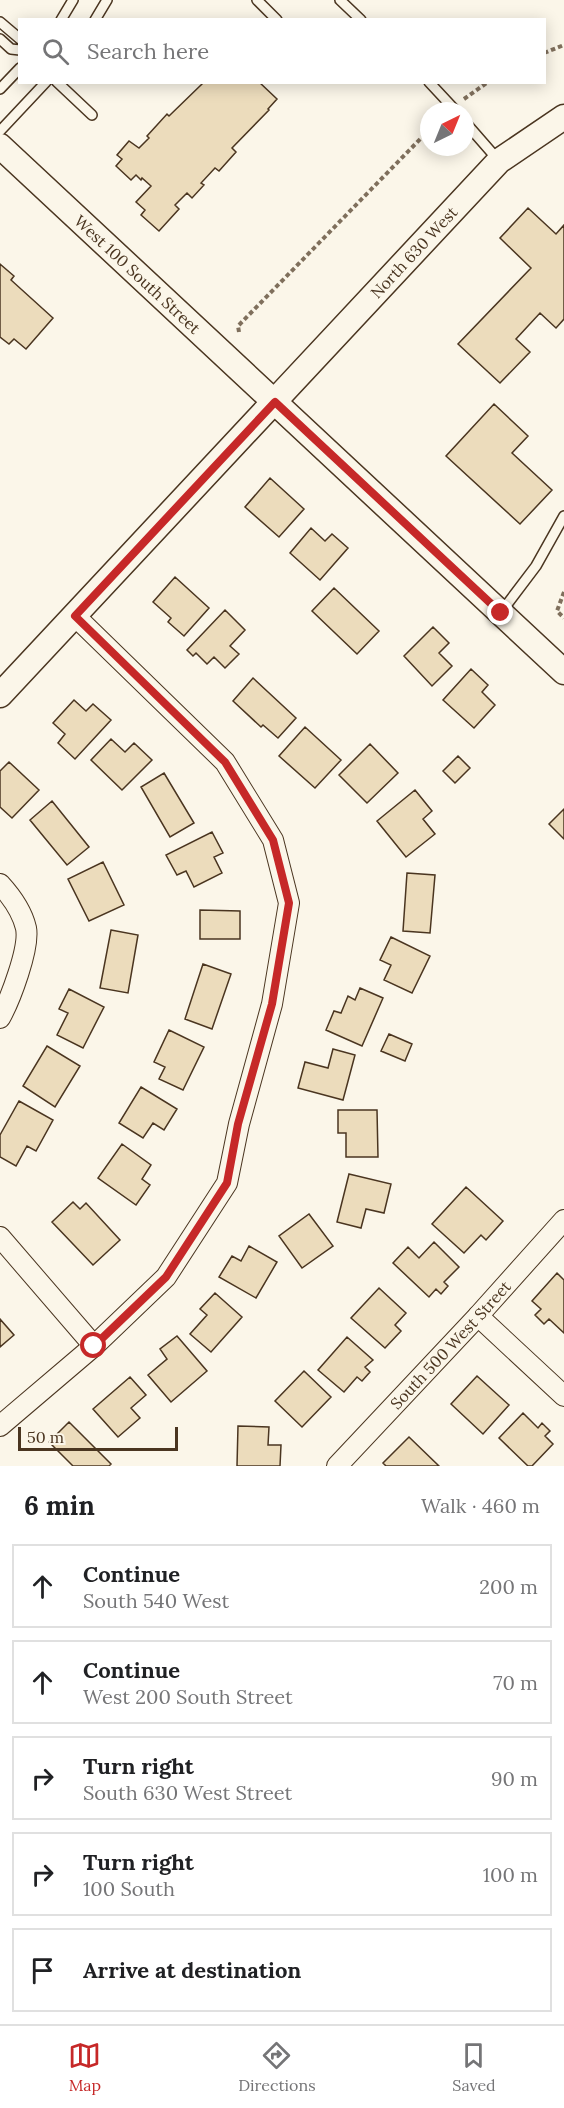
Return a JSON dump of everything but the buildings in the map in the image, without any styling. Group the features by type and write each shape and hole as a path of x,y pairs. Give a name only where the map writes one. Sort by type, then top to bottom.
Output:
{"street":[{"name":"North 630 West","path":"0,695 499,161 564,117"},
{"name":"West 100 South Street","path":"0,146 564,672"},
{"path":"0,1426 94,1346 166,1277 227,1183 238,1124 272,1004 289,903 273,840 225,762 75,616"},
{"path":"0,884 14,900 26,929 24,955 8,1005 0,1018"},
{"name":"South 500 West Street","path":"337,1466 478,1316 564,1220"},
{"path":"0,1237 94,1346"},
{"path":"478,1316 564,1396"}],"lane":[{"path":"62,18 73,0"},
{"path":"96,18 107,0"},
{"path":"257,0 275,18"},
{"path":"340,0 359,18"},
{"path":"0,22 18,37"},
{"path":"0,39 11,49 18,50"},
{"path":"0,89 18,70"},
{"path":"0,131 44,84"},
{"path":"59,84 92,115"},
{"path":"431,84 448,102"},
{"path":"474,132 499,161"},
{"path":"501,613 536,566 564,516"}],"path":[{"path":"546,52 564,45"},
{"path":"471,94 485,84"},
{"path":"239,332 238,326 420,139"},
{"path":"564,592 557,611 564,618"}],"route":[{"path":"94,1346 166,1277 227,1183 238,1124 272,1004 289,903 273,840 225,762 75,616 275,402 501,613"}]}
